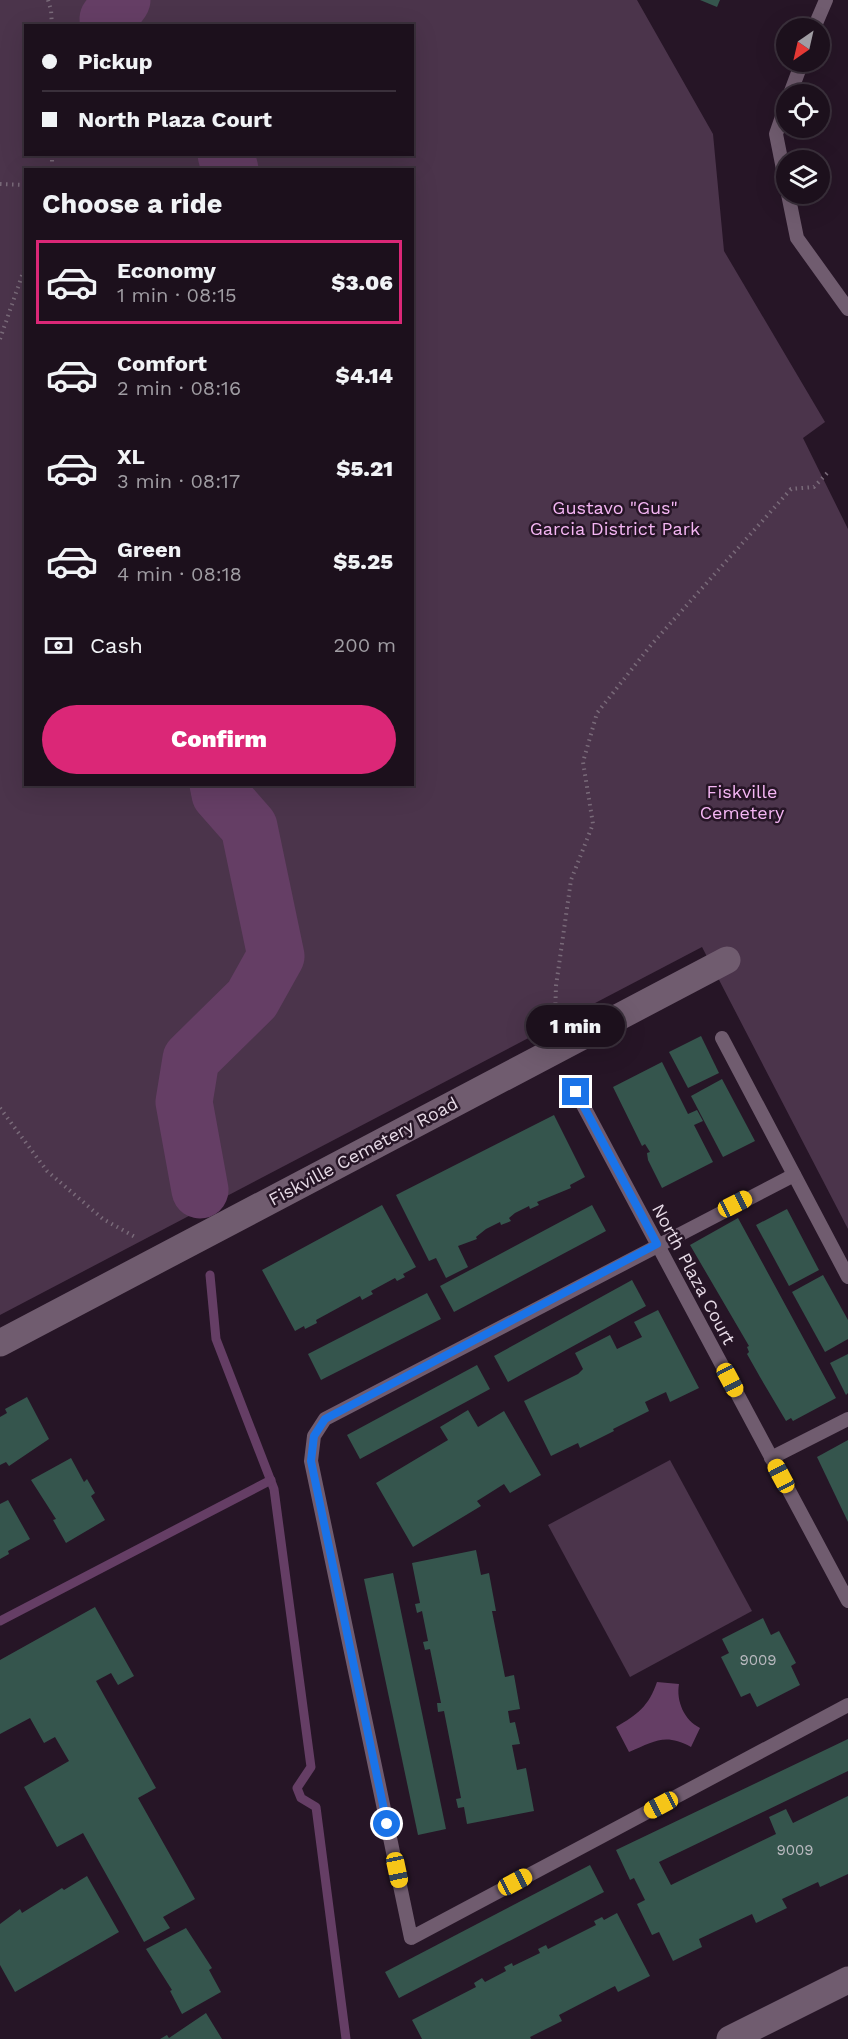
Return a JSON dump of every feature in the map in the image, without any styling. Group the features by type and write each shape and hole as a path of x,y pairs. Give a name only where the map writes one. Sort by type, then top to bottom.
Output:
{"street":[{"name":"Fiskville Cemetery Road","path":"0,1343 727,960"},
{"path":"730,2039 848,1980"}],"lane":[{"path":"818,18 826,0"},
{"path":"790,204 797,238 848,309"},
{"path":"722,1038 848,1276"},
{"name":"North Plaza Court","path":"576,1092 771,1458 844,1584 848,1601"},
{"path":"794,1175 657,1244 325,1419 314,1436 311,1461 411,1938 848,1705"},
{"path":"771,1458 848,1419"}],"path":[{"path":"48,0 52,24"},
{"path":"0,184 24,185"},
{"path":"0,339 24,270"},
{"path":"554,1050 556,986 565,914 572,880 593,824 583,762 597,712 651,645 790,489 814,487 830,470"},
{"path":"0,1108 47,1171 103,1219 168,1254"}],"green space":[{"name":"Gustavo \"Gus\" Garcia District Park","path":"0,0 637,0 713,134 724,251 825,422 803,438 848,529 848,1229 702,947 0,1315"},
{"path":"670,1460 752,1611 630,1677 548,1525"}],"shaded area":[{"path":"657,1682 679,1684 682,1709 694,1725 700,1728 691,1747 674,1740 660,1740 629,1752 616,1727 646,1704"}],"building":[{"path":"700,0 720,0 717,7"},
{"path":"701,1036 719,1073 688,1088 669,1052"},
{"path":"662,1062 688,1114 697,1110 703,1121 694,1125 713,1162 662,1188 648,1160 647,1153 650,1152 645,1144 642,1146 613,1087"},
{"path":"722,1079 755,1141 723,1157 691,1096"},
{"path":"554,1115 585,1177 570,1185 571,1188 537,1202 539,1205 530,1209 529,1206 515,1213 509,1218 511,1221 501,1225 500,1222 486,1229 476,1237 477,1239 458,1246 468,1267 446,1278 436,1258 429,1261 396,1195"},
{"path":"382,1205 416,1267 403,1274 405,1277 397,1281 395,1278 371,1291 373,1294 362,1300 360,1296 316,1320 317,1323 295,1331 262,1270"},
{"path":"592,1205 606,1231 454,1312 440,1286"},
{"path":"787,1209 819,1270 789,1286 756,1225"},
{"path":"738,1218 836,1398 793,1421 791,1418 786,1421 760,1377 747,1354 749,1346 690,1245"},
{"path":"823,1275 848,1320 848,1339 825,1352 792,1292"},
{"path":"632,1280 646,1306 508,1382 494,1356"},
{"path":"427,1293 441,1319 321,1380 308,1354"},
{"path":"658,1310 699,1388 670,1402 666,1392 645,1402 649,1411 613,1429 614,1431 580,1448 578,1443 551,1456 524,1401 578,1374 583,1369 575,1353 610,1335 617,1349 642,1337 634,1322"},
{"path":"848,1354 848,1393 846,1395 830,1363"},
{"path":"477,1365 490,1389 360,1459 347,1435"},
{"path":"27,1397 49,1439 9,1466 6,1462 0,1465 0,1417 7,1413 5,1409"},
{"path":"468,1410 478,1427 504,1411 541,1475 510,1493 504,1484 477,1501 481,1506 413,1547 376,1483 448,1440 440,1427"},
{"path":"848,1440 848,1522 817,1457"},
{"path":"71,1458 84,1482 87,1479 95,1493 91,1496 105,1520 66,1543 53,1520 56,1519 31,1480"},
{"path":"8,1500 30,1539 8,1551 9,1554 0,1559 0,1504"},
{"path":"476,1550 481,1575 489,1573 496,1611 492,1611 505,1677 514,1675 520,1709 508,1711 510,1723 515,1722 520,1744 512,1745 517,1770 526,1768 534,1811 467,1824 464,1807 458,1808 456,1799 461,1798 444,1711 438,1712 437,1703 441,1703 430,1649 425,1650 423,1642 428,1641 422,1611 417,1613 415,1604 420,1603 412,1563"},
{"path":"393,1573 446,1829 418,1835 364,1579"},
{"path":"95,1607 134,1676 118,1685 111,1673 96,1681 156,1788 138,1798 195,1899 163,1917 170,1928 144,1942 83,1833 57,1847 24,1787 69,1761 55,1737 44,1743 30,1718 0,1734 0,1660"},
{"path":"763,1618 771,1635 779,1631 796,1663 791,1666 800,1685 757,1707 750,1693 741,1697 721,1657 729,1653 722,1639"},
{"path":"848,1739 848,1771 659,1862 671,1885 776,1834 769,1817 786,1809 793,1823 848,1796 848,1874 820,1887 818,1882 782,1899 787,1908 756,1923 752,1914 699,1939 702,1947 673,1961 659,1932 652,1935 637,1904 645,1900 634,1878 630,1880 616,1850"},
{"path":"590,1865 604,1892 399,1998 385,1972"},
{"path":"87,1876 119,1932 15,1992 0,1965 0,1924 20,1909 22,1913 62,1888 64,1890"},
{"path":"617,1913 650,1976 618,1992 615,1986 559,2015 562,2021 530,2037 531,2039 422,2039 412,2020 476,1987 474,1983 482,1978 485,1982 506,1971 504,1967 512,1963 513,1966 540,1953 538,1949 546,1945 548,1949 596,1925 594,1921 602,1917 604,1920"},
{"path":"186,1928 212,1968 209,1970 221,1992 182,2014 170,1991 172,1990 146,1949"},
{"path":"206,2013 222,2039 160,2039 167,2035 169,2038"}],"waterway":[{"path":"111,24 108,19 122,0"},
{"path":"226,156 230,168"},
{"path":"200,1190 184,1102 191,1059 252,999 276,956 249,827 220,794 218,786"},
{"path":"210,1275 216,1339 274,1489 311,1767 297,1788 301,1798 316,1807 346,2039"},
{"path":"0,1621 271,1480"}],"route":[{"path":"387,1824 311,1461 314,1436 325,1419 657,1244 576,1092"}],"park label":[{"name":"Fiskville Cemetery","path":"742,801"}]}
